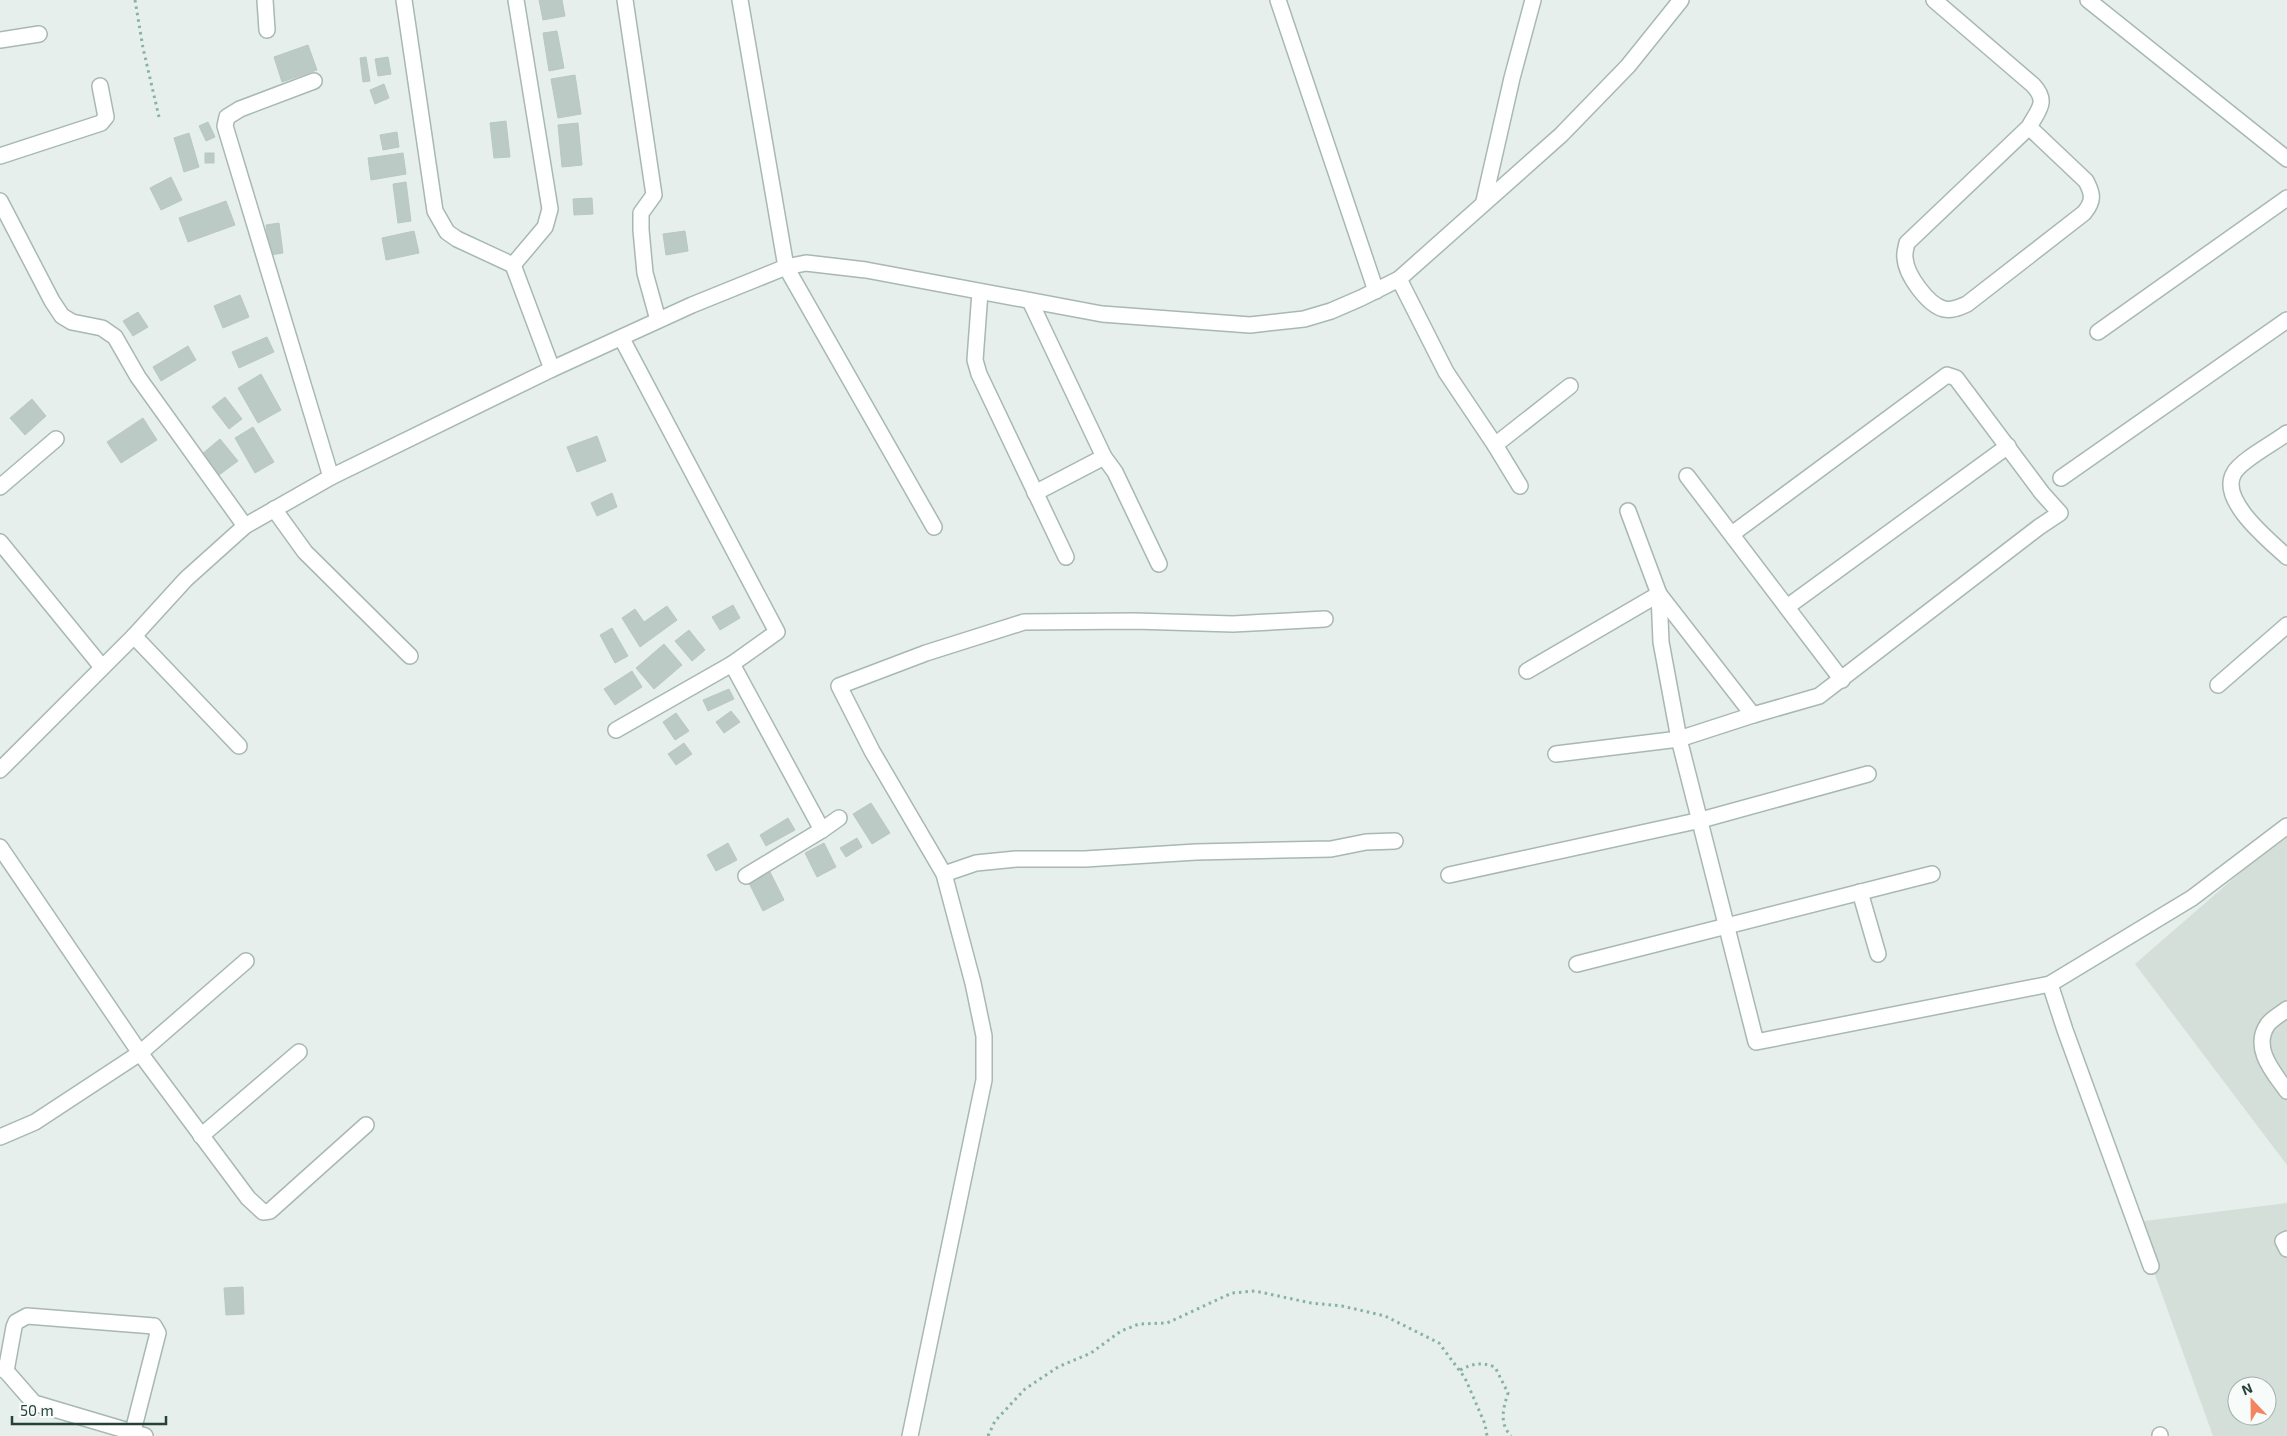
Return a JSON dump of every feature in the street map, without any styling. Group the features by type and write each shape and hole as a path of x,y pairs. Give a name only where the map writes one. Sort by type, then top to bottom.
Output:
{"street":[{"path":"264,0 267,30"},
{"path":"404,0 436,211 440,221 447,232 457,239 513,265 552,369"},
{"path":"513,265 545,226 550,209 516,0"},
{"path":"625,0 654,195 641,213 645,274 658,320"},
{"path":"740,0 786,266 934,527"},
{"path":"1278,0 1376,291"},
{"path":"1484,201 1512,78 1533,0"},
{"path":"0,770 134,636 186,579 245,526 331,478 552,369 622,339 658,320 786,266 806,263 866,270 1102,314 1250,325 1274,324 1330,311 1376,291 1399,279 1560,135 1628,66 1681,0"},
{"path":"1934,0 2040,92 2041,105 2029,127 1908,243 1905,260 1910,274 1932,302 1945,309 1955,310 1967,304 2092,204 2092,193 2086,181 2029,127"},
{"path":"2088,0 2287,159"},
{"path":"0,40 39,34"},
{"path":"314,81 240,109 227,117 225,126 331,478"},
{"path":"0,156 101,123 106,117 106,113 100,86"},
{"path":"2098,332 2287,198"},
{"path":"0,201 52,301 62,316 72,322 102,328 115,337 138,377 245,526"},
{"path":"1399,279 1446,372 1520,486"},
{"path":"980,292 975,360 979,374 1066,557"},
{"path":"1030,301 1104,457 1115,472 1159,564"},
{"path":"2061,478 2287,320"},
{"path":"616,730 732,664 777,632 622,339"},
{"path":"1556,754 1679,739 1753,714 1819,696 2039,527 2060,513 2042,493 1956,378 1947,375 1732,534"},
{"path":"1495,445 1570,386"},
{"path":"2287,433 2242,465 2234,473 2231,482 2241,512 2287,557"},
{"path":"0,486 56,439"},
{"path":"1787,607 2008,446"},
{"path":"1035,493 1104,457"},
{"path":"1687,476 1842,680"},
{"path":"274,509 306,552 410,656"},
{"path":"1628,511 1659,594 1753,714"},
{"path":"0,542 102,667"},
{"path":"1526,671 1659,594"},
{"path":"1659,594 1661,642 1679,739 1756,1042 2050,984 2192,898 2287,826"},
{"path":"910,1436 984,1080 984,1036 973,983 944,874 872,751 838,686 926,653 1024,622 1135,620 1233,624 1325,619"},
{"path":"2218,685 2287,625"},
{"path":"134,636 239,746"},
{"path":"732,664 822,830"},
{"path":"1449,875 1701,820 1868,774"},
{"path":"746,876 839,818"},
{"path":"944,874 976,863 1016,859 1085,859 1196,852 1331,849 1366,842 1395,841"},
{"path":"0,847 140,1052 248,1198 263,1212 270,1211 366,1125"},
{"path":"1577,964 1727,924 1932,874"},
{"path":"1860,892 1878,954"},
{"path":"0,1137 35,1122 140,1052 246,961"},
{"path":"2050,984 2151,1266"},
{"path":"2287,1009 2269,1023 2263,1036 2263,1049 2267,1063 2287,1091"},
{"path":"201,1136 299,1052"},
{"path":"2287,1239 2283,1241 2287,1249"},
{"path":"27,1316 154,1326 158,1333 139,1434 34,1403 3,1370 16,1322 27,1316"}],"path":[{"path":"136,0 143,48 159,117"},
{"path":"988,1436 995,1421 1009,1404 1025,1390 1058,1367 1091,1353 1121,1331 1139,1324 1167,1323 1232,1293 1255,1291 1311,1303 1342,1306 1386,1316 1439,1343 1460,1370 1484,1424 1487,1436"},
{"path":"1460,1370 1473,1364 1482,1363 1495,1367 1508,1393 1503,1411 1503,1423 1511,1436"}],"shaded area":[{"path":"2287,832 2287,1165 2135,964"},
{"path":"2287,1203 2287,1436 2213,1436 2136,1222"}],"building":[{"path":"539,0 562,0 565,16 543,20"},
{"path":"557,31 564,68 549,71 543,33"},
{"path":"308,45 317,70 282,82 274,57"},
{"path":"366,57 370,81 363,82 360,58"},
{"path":"388,57 391,74 378,76 375,59"},
{"path":"575,75 581,114 558,118 551,79"},
{"path":"384,84 389,98 375,104 370,90"},
{"path":"506,121 510,157 494,158 490,123"},
{"path":"208,122 215,137 206,141 199,126"},
{"path":"578,123 582,165 562,167 558,125"},
{"path":"397,132 399,147 383,150 380,135"},
{"path":"189,133 199,167 184,172 174,138"},
{"path":"205,153 214,153 214,163 205,163"},
{"path":"403,153 406,174 371,180 368,158"},
{"path":"171,177 182,200 161,210 150,188"},
{"path":"406,182 411,221 398,223 393,184"},
{"path":"592,198 593,214 574,215 573,199"},
{"path":"226,201 235,225 188,242 179,218"},
{"path":"279,223 283,253 270,255 266,225"},
{"path":"414,231 419,253 386,260 382,238"},
{"path":"685,231 688,251 666,255 663,234"},
{"path":"240,295 249,317 223,328 214,306"},
{"path":"138,312 148,327 133,336 123,321"},
{"path":"267,337 274,352 239,368 232,352"},
{"path":"188,346 196,360 161,381 153,367"},
{"path":"261,374 281,410 258,423 238,388"},
{"path":"225,397 242,419 229,429 212,407"},
{"path":"32,399 46,416 25,435 10,418"},
{"path":"143,418 157,440 121,463 107,442"},
{"path":"253,427 274,462 255,473 235,438"},
{"path":"597,436 606,461 577,472 567,447"},
{"path":"220,439 238,461 219,475 202,454"},
{"path":"612,493 617,507 597,516 591,503"},
{"path":"733,605 740,618 720,630 712,617"},
{"path":"667,606 677,620 640,647 622,618 635,609 644,622"},
{"path":"612,628 628,656 615,663 600,635"},
{"path":"689,630 705,650 692,661 675,641"},
{"path":"664,644 682,665 654,689 636,668"},
{"path":"632,671 642,687 615,705 604,689"},
{"path":"729,689 734,699 708,711 703,700"},
{"path":"731,711 740,722 724,733 716,722"},
{"path":"676,713 689,731 675,740 663,722"},
{"path":"684,743 692,754 676,765 668,754"},
{"path":"871,803 890,833 872,844 853,814"},
{"path":"788,818 795,830 766,846 760,835"},
{"path":"857,838 862,847 846,857 840,848"},
{"path":"728,843 737,860 716,871 707,855"},
{"path":"824,843 836,867 817,877 805,853"},
{"path":"769,870 784,900 763,911 748,881"},
{"path":"243,1287 244,1314 226,1315 224,1288"}]}
